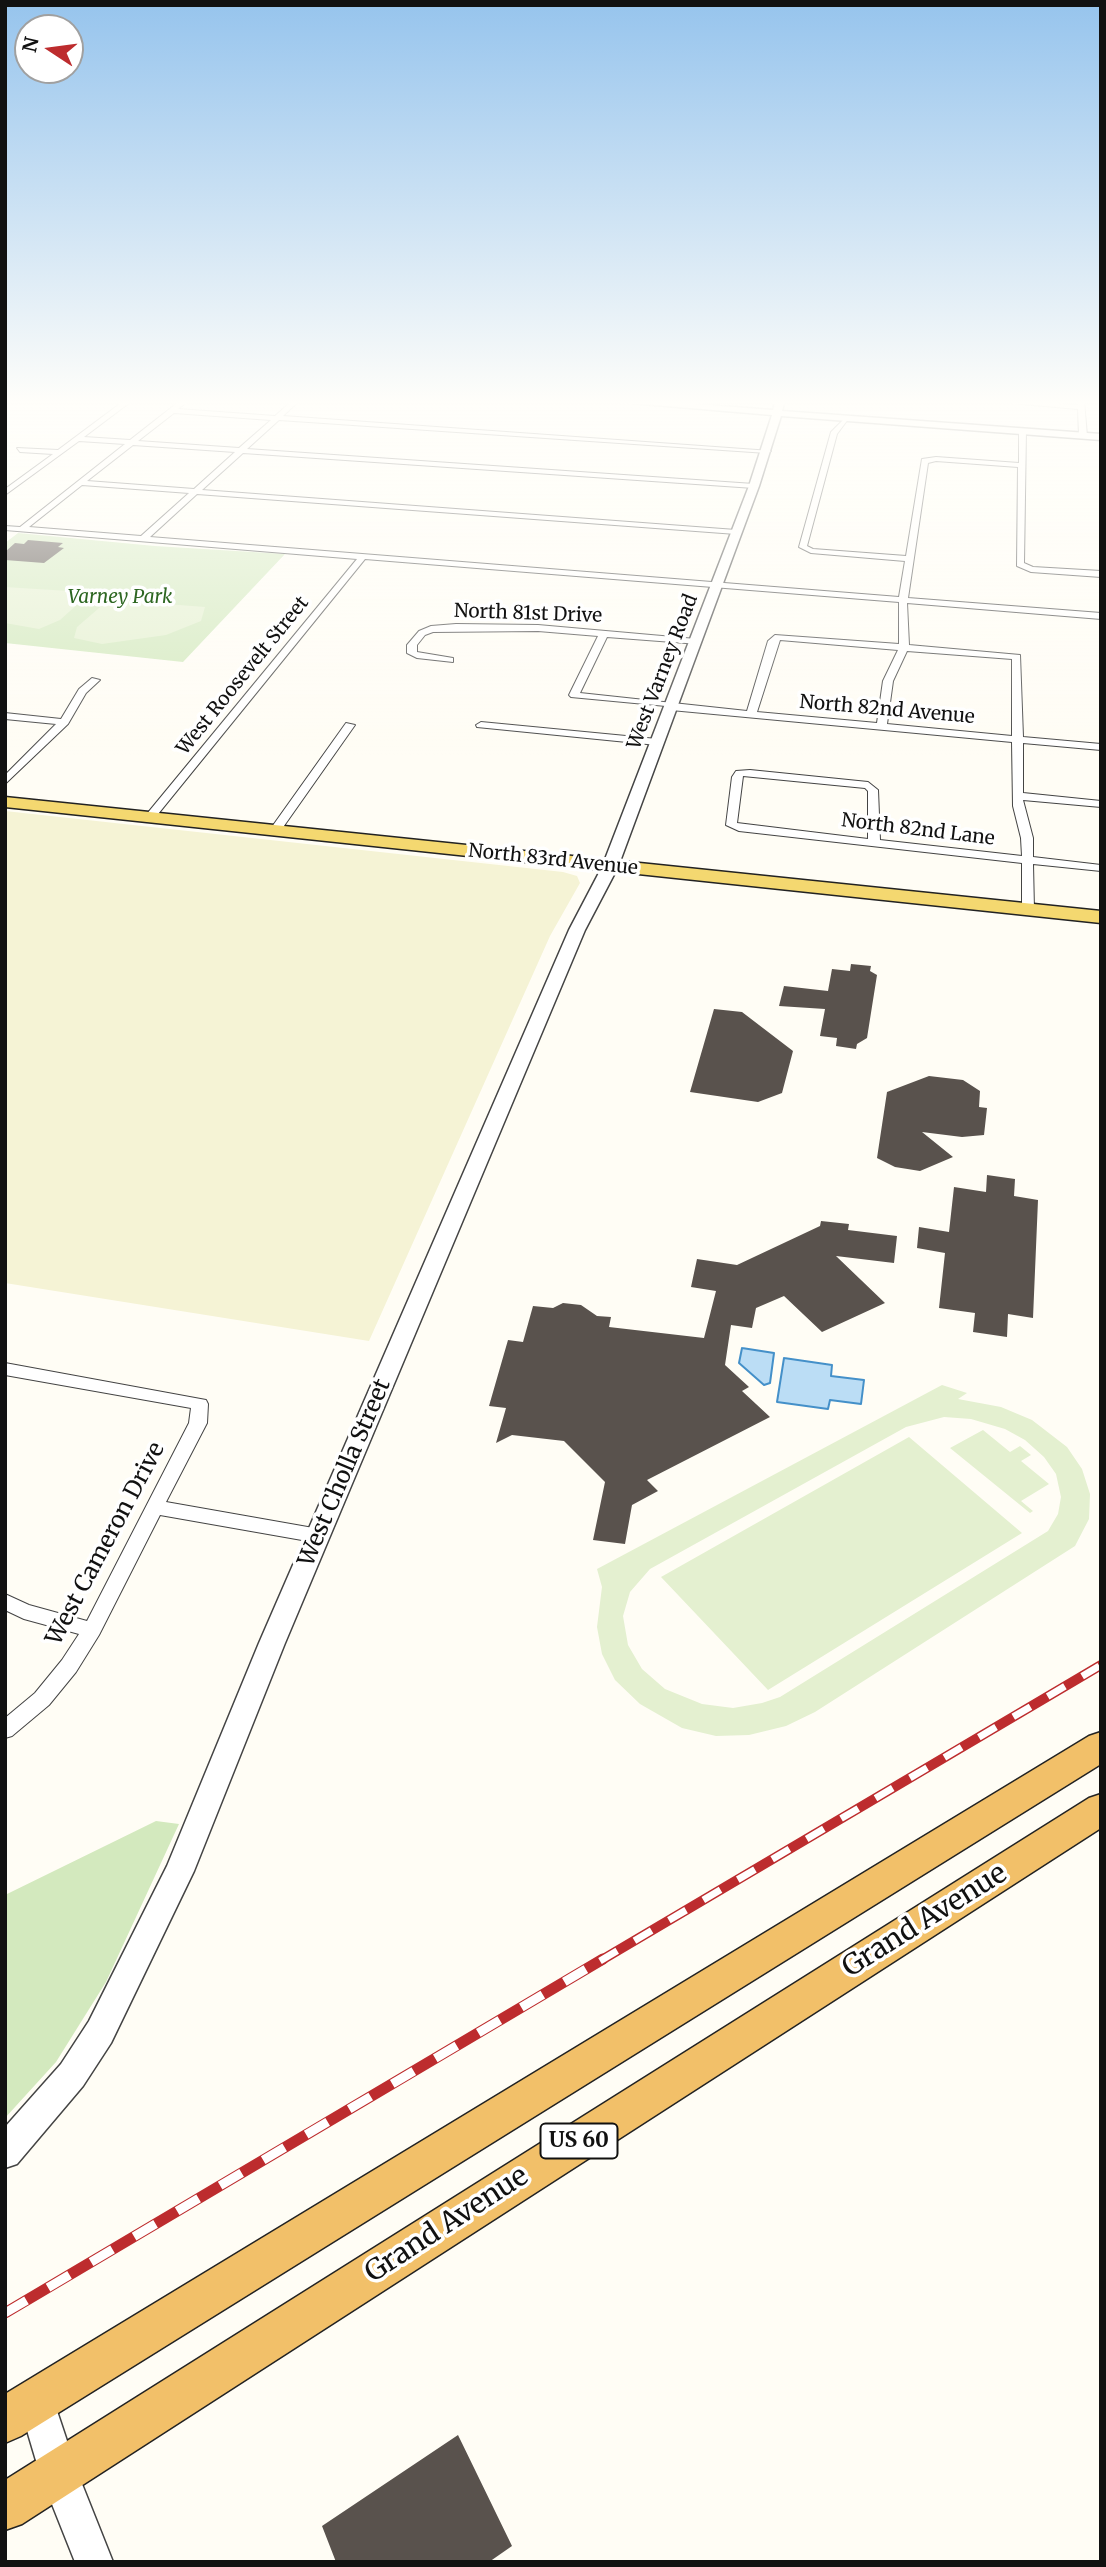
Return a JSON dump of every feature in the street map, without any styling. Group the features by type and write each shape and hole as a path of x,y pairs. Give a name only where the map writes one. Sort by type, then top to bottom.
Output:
{"highway":[{"name":"US 60","path":"21,2410 1101,1746"},
{"name":"Grand Avenue","path":"5,2507 1101,1809"}],"main road":[{"name":"North 83rd Avenue","path":"5,802 1101,917"}],"street":[{"path":"22,529 34,520"},
{"path":"143,539 165,520"},
{"path":"571,520 736,532"},
{"name":"West Varney Road","path":"610,867 741,520"},
{"path":"812,520 804,550 910,559"},
{"path":"882,727 888,681 904,646 903,600 917,520"},
{"path":"1022,520 1022,567 1101,574"},
{"path":"5,528 1101,616"},
{"name":"West Roosevelt Street","path":"150,817 363,556"},
{"name":"North 81st Drive","path":"450,660 417,656 412,653 412,645 422,634 443,628 523,627 696,642"},
{"name":"North 82nd Avenue","path":"604,634 574,695 751,715 1101,747"},
{"path":"751,715 773,641 778,637 1017,657 1018,796 1029,860 1028,909"},
{"path":"5,781 64,722 82,691 94,680"},
{"path":"5,716 64,722"},
{"path":"275,831 350,725"},
{"path":"481,725 657,742"},
{"name":"North 82nd Lane","path":"874,842 873,790 868,785 740,773 737,778 732,825 874,842 1101,868"},
{"path":"1018,796 1101,804"},
{"name":"West Cholla Street","path":"5,2152 72,2075 123,1990 164,1906 577,930 610,867"},
{"name":"West Cameron Drive","path":"5,1369 200,1404 198,1423 92,1630 69,1666 42,1699 5,1730"},
{"path":"155,1507 319,1536"},
{"path":"5,1601 24,1611 92,1630"},
{"path":"21,2410 59,2474 94,2562"}],"shaded area":[{"path":"5,811 563,872 577,876 580,883 550,936 369,1341 5,1283"}],"green space":[{"name":"Varney Park","path":"18,533 155,546 285,554 183,662 5,643 5,543"},
{"path":"5,587 84,592 88,595 60,620 39,629 5,623"},
{"path":"114,600 205,607 201,621 166,635 102,644 74,638 77,627 106,602"},
{"path":"942,1385 967,1393 958,1399 1001,1407 1032,1420 1067,1447 1082,1469 1090,1494 1089,1519 1075,1546 815,1712 786,1726 749,1735 716,1736 682,1728 640,1704 615,1680 602,1654 597,1627 602,1587 597,1569","holes":["944,1417 971,1419 1005,1429 1025,1440 1044,1457 1056,1474 1061,1497 1058,1514 1048,1531 780,1697 733,1708 702,1704 665,1689 642,1669 628,1645 623,1616 630,1592 650,1569 906,1427"]},
{"path":"983,1430 1010,1452 1020,1446 1031,1455 1021,1461 1049,1484 1021,1501 1033,1511 1030,1513 950,1448"},
{"path":"909,1437 1022,1533 768,1690 661,1577"},
{"path":"156,1821 179,1824 106,1982 56,2062 5,2118 5,1895"}],"water":[{"path":"742,1348 774,1353 770,1383 764,1385 739,1363"},
{"path":"784,1358 832,1365 831,1376 864,1380 861,1404 830,1400 828,1409 777,1402"}],"building":[{"path":"28,540 63,543 58,547 64,548 44,563 5,560 5,552 15,543 24,544"},
{"path":"851,964 871,966 870,971 877,975 867,1038 857,1044 856,1049 836,1046 837,1038 820,1036 825,1009 779,1006 784,986 828,991 832,969 850,971"},
{"path":"714,1009 742,1012 793,1051 782,1093 758,1102 690,1092"},
{"path":"929,1076 963,1080 980,1091 979,1107 987,1108 984,1135 962,1137 922,1132 953,1157 920,1171 895,1167 877,1158 887,1092"},
{"path":"987,1175 1015,1179 1014,1196 1038,1200 1033,1318 1008,1314 1007,1337 973,1332 975,1313 939,1308 945,1253 917,1248 919,1227 949,1232 954,1187 986,1192"},
{"path":"821,1221 849,1224 848,1230 897,1236 894,1263 836,1256 885,1303 822,1332 784,1296 756,1308 752,1328 731,1325 725,1365 749,1387 742,1391 770,1417 647,1480 658,1491 632,1505 625,1544 593,1540 605,1482 564,1441 512,1435 496,1443 506,1408 489,1406 508,1340 523,1342 533,1306 553,1308 563,1303 581,1305 597,1316 611,1317 609,1327 704,1338 716,1291 691,1287 697,1259 737,1265 820,1226"},
{"path":"458,2435 512,2546 489,2562 336,2562 322,2526"}],"railway":[{"path":"600,1961 1101,1665"},
{"path":"5,2313 603,1959"}]}
